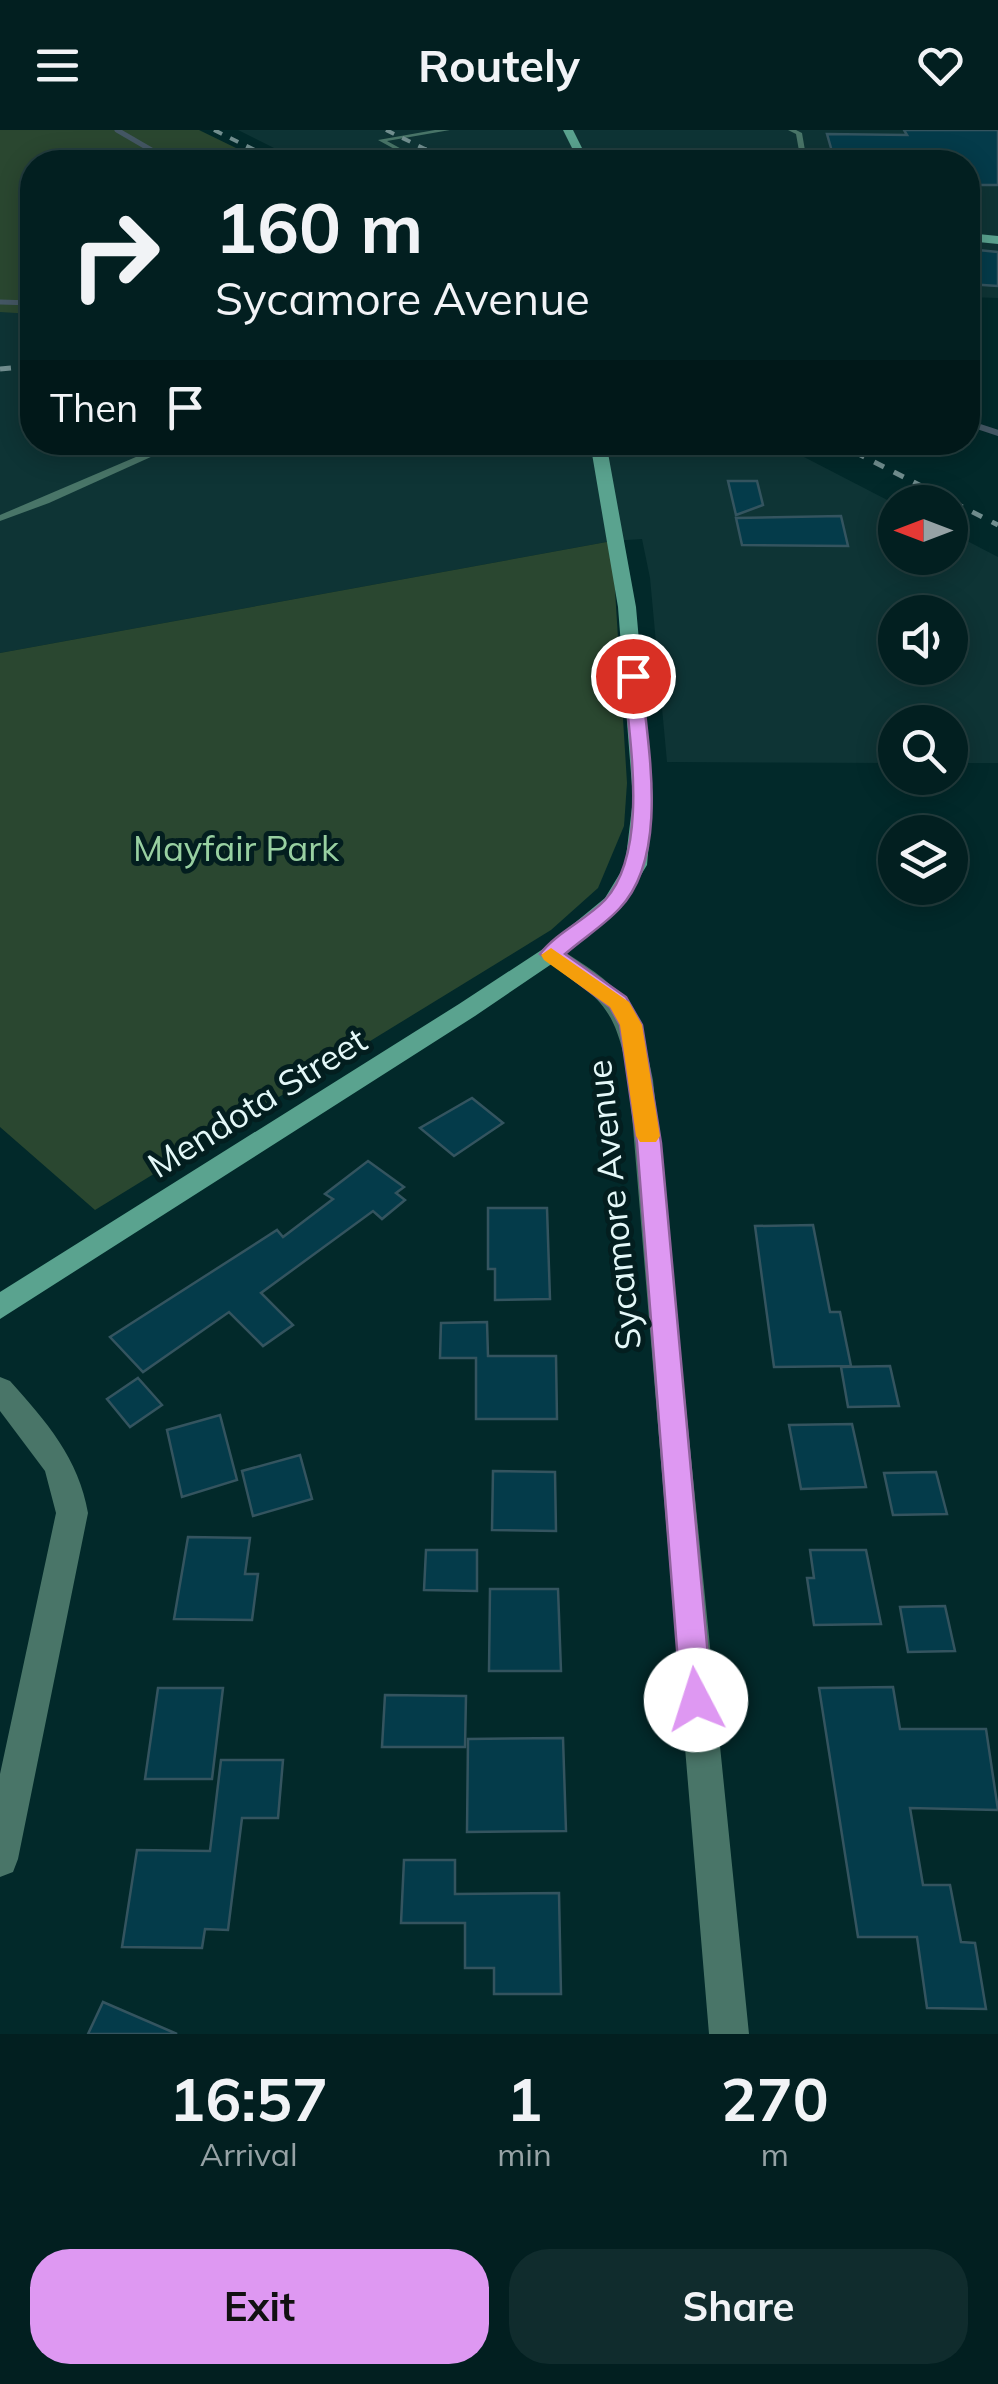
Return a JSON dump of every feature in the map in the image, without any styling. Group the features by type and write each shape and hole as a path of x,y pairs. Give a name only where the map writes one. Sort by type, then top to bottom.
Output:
{"street":[{"path":"551,954 613,904 636,865 643,800 628,607 600,455"},
{"name":"Mendota Street","path":"0,1307 551,954"},
{"name":"Sycamore Avenue","path":"551,954 618,1002 631,1025 641,1080 729,2034"},
{"path":"0,1390 57,1462 71,1492 72,1513 0,1859"}],"lane":[{"path":"400,150 381,140 447,130"},
{"path":"791,130 799,133 802,150"},
{"path":"0,518 42,504 145,455"}],"shaded area":[{"path":"238,130 998,130 998,298 980,297 980,150 278,150"},
{"path":"0,309 20,309 20,455 800,455 878,495 878,575 968,575 968,541 998,557 998,763 968,763 968,705 878,705 878,763 667,762 650,578 642,539 612,541 0,653"}],"green space":[{"path":"0,130 199,130 240,150 20,150 20,313 0,312"},
{"name":"Mayfair Park","path":"612,541 627,783 624,826 598,888 551,930 95,1210 0,1127 0,653"}],"building":[{"path":"904,130 998,130 998,185 980,185 980,150 832,150 827,134 907,135"},
{"path":"980,250 998,252 998,286 980,285"},
{"path":"728,481 757,481 763,505 736,515"},
{"path":"841,516 848,546 742,545 736,518"},
{"path":"472,1098 503,1123 454,1156 420,1128"},
{"path":"368,1161 404,1187 396,1193 405,1200 382,1219 373,1211 261,1293 293,1325 263,1346 229,1312 143,1372 110,1337 277,1230 283,1237 333,1199 325,1194"},
{"path":"488,1208 547,1208 550,1299 495,1300 495,1269 488,1269"},
{"path":"813,1225 830,1312 840,1312 851,1366 774,1367 755,1226"},
{"path":"487,1322 488,1356 556,1356 557,1419 476,1419 476,1358 440,1358 441,1323"},
{"path":"890,1366 899,1406 848,1407 841,1367"},
{"path":"138,1378 162,1405 130,1427 107,1399"},
{"path":"220,1415 237,1480 182,1497 167,1430"},
{"path":"852,1424 866,1487 801,1489 789,1425"},
{"path":"300,1455 312,1499 253,1516 242,1471"},
{"path":"493,1471 555,1472 556,1531 492,1530"},
{"path":"936,1472 947,1514 893,1515 884,1473"},
{"path":"188,1537 250,1538 245,1574 258,1574 252,1620 174,1619"},
{"path":"426,1550 477,1550 477,1591 424,1590"},
{"path":"810,1550 866,1550 881,1624 814,1625 807,1578 814,1578"},
{"path":"490,1589 558,1589 561,1671 489,1671"},
{"path":"945,1606 955,1651 908,1652 900,1607"},
{"path":"893,1687 900,1729 986,1729 998,1810 910,1808 923,1885 950,1885 961,1942 975,1943 986,2009 927,2008 917,1937 858,1937 819,1688"},
{"path":"158,1688 223,1688 212,1779 145,1779"},
{"path":"385,1695 466,1696 465,1747 382,1747"},
{"path":"563,1738 566,1831 467,1832 468,1739"},
{"path":"221,1760 283,1760 278,1818 242,1818 228,1930 205,1929 202,1948 122,1947 137,1850 210,1851"},
{"path":"404,1860 455,1860 455,1894 559,1893 561,1994 494,1994 494,1968 465,1968 465,1923 401,1923"},
{"path":"103,2002 177,2034 88,2034"}],"waterway":[{"path":"117,130 151,150"},
{"path":"0,302 20,303"},
{"path":"980,427 998,433"}],"railway":[{"path":"214,130 255,150"},
{"path":"386,130 428,150"},
{"path":"0,369 20,367"},
{"path":"861,455 998,525"}],"slow traffic":[{"path":"551,955 618,1002 631,1025 648,1136"}],"route":[{"path":"633,676 643,800 636,865 613,904 551,954 618,1002 631,1025 649,1143 696,1700"}]}
